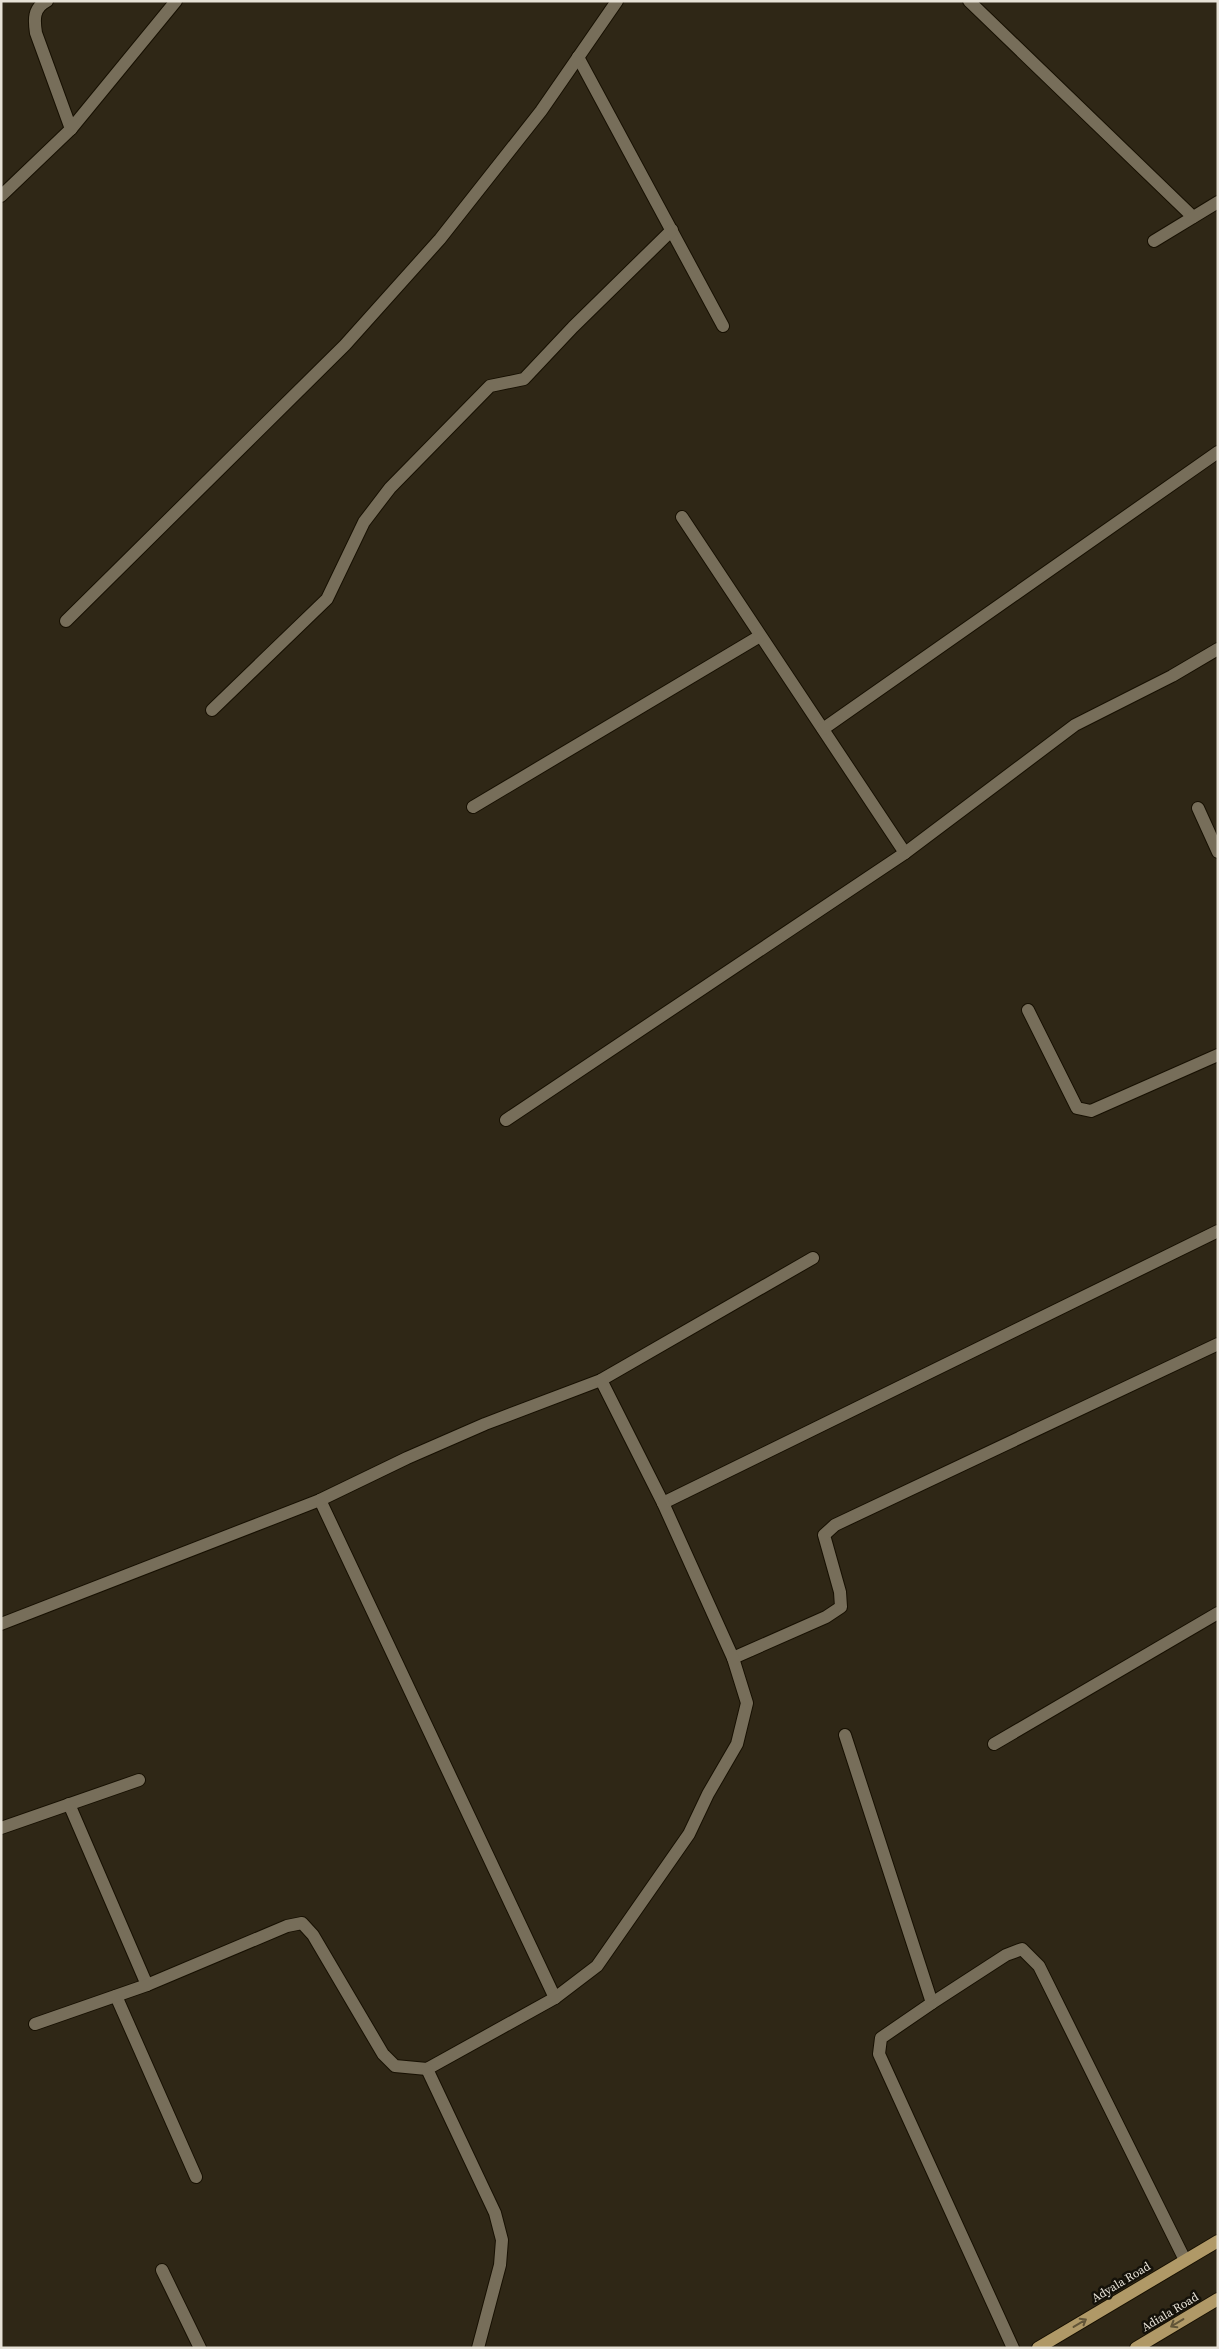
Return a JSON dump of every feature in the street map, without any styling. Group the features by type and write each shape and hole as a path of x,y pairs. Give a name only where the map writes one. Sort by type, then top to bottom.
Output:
{"main road":[{"name":"Adyala Road","path":"1038,2348 1218,2241"},
{"name":"Adiala Road","path":"1136,2348 1218,2299"}],"street":[{"path":"46,1 40,5 34,17 36,33 71,129"},
{"path":"1,196 71,129 176,1"},
{"path":"66,621 345,345 440,239 541,111 617,1"},
{"path":"969,1 1193,217"},
{"path":"578,57 723,326"},
{"path":"1154,240 1218,202"},
{"path":"212,710 328,599 364,522 390,488 490,386 524,379 573,327 672,230"},
{"path":"823,729 1218,452"},
{"path":"682,518 905,853"},
{"path":"473,807 760,636"},
{"path":"506,1120 905,853 1076,725 1172,676 1218,649"},
{"path":"1198,808 1218,852"},
{"path":"1028,1010 1077,1108 1090,1111 1218,1055"},
{"path":"663,1503 1218,1232"},
{"path":"1,1624 320,1500 407,1458 601,1380 813,1258"},
{"path":"733,1658 826,1617 841,1607 840,1592 824,1535 836,1525 1218,1344"},
{"path":"35,2024 147,1985 287,1926 302,1924 313,1935 383,2054 395,2066 427,2069 555,1998 597,1966 689,1834 708,1794 737,1744 747,1704 733,1658 663,1503 601,1380"},
{"path":"320,1500 555,1998"},
{"path":"994,1744 1218,1613"},
{"path":"845,1735 932,2003"},
{"path":"1,1828 139,1780"},
{"path":"70,1804 147,1985"},
{"path":"1013,2348 880,2054 881,2038 1006,1954 1022,1949 1039,1966 1185,2260"},
{"path":"116,1996 196,2177"},
{"path":"427,2069 495,2213 502,2240 500,2265 478,2348"},
{"path":"162,2270 200,2348"}]}
